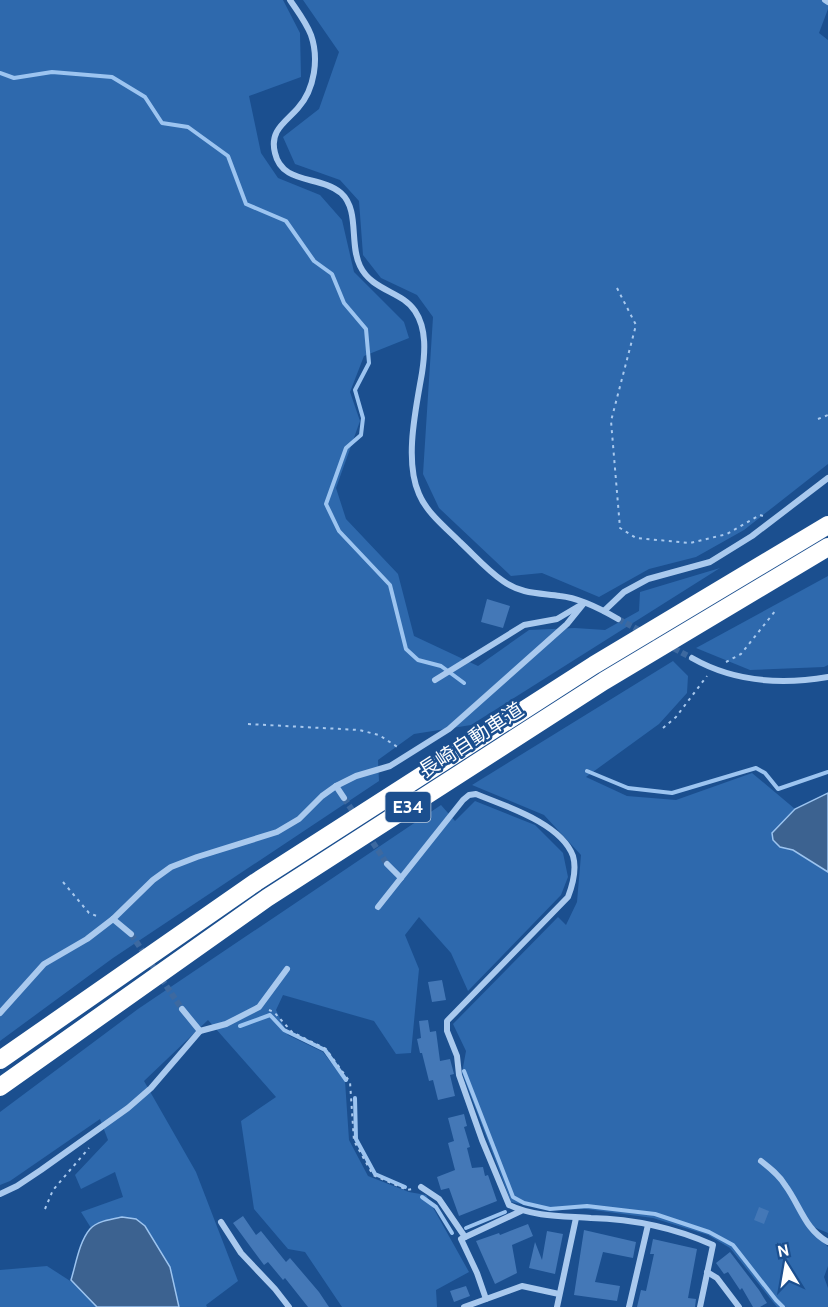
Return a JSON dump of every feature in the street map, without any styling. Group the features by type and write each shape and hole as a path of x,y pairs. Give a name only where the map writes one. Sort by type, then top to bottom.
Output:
{"highway":[{"name":"長崎自動車道","path":"0,1060 256,882 564,684 828,525"},
{"name":"長崎自動車道","path":"0,1087 267,898 604,681 828,547"}],"street":[{"path":"290,0 305,21 312,36 315,63 309,92 298,108 281,123 274,137 277,161 284,171 296,177 324,184 340,192 348,202 355,249 365,274 387,291 406,301 418,316 422,326 424,356 412,462 414,480 419,494 437,520 505,583 521,591 561,596 584,603 618,619"},
{"path":"604,611 624,592 648,579 710,562 752,536 828,478"},
{"path":"435,680 525,626 557,619 584,603"},
{"path":"0,1013 44,964 87,939 113,919 153,880 171,867 277,832 299,819 322,796 336,786 356,776 390,766 406,758 449,729 567,624 584,603"},
{"path":"692,658 711,669 752,679 777,681 828,677"},
{"path":"336,786 344,798"},
{"path":"378,907 463,800 470,795 476,794 534,817 563,841 573,856 574,879 568,897 447,1021 447,1031 457,1056 459,1075 509,1205 521,1211 648,1224 690,1235 712,1245 700,1307"},
{"path":"387,864 400,878"},
{"path":"113,919 131,934"},
{"path":"0,1194 25,1180 128,1108 151,1088 200,1031 226,1024 259,1007 287,969"},
{"path":"182,1009 200,1031"},
{"path":"761,1161 786,1185 814,1233 828,1242"},
{"path":"421,1187 439,1199 465,1237"},
{"path":"486,1299 461,1239 521,1211"},
{"path":"557,1307 576,1218"},
{"path":"221,1222 241,1253 289,1307"},
{"path":"629,1307 648,1224"},
{"path":"707,1272 717,1278 740,1307"},
{"path":"464,1307 522,1286 559,1294"}],"path":[{"path":"618,288 636,325 611,421 620,528 636,538 690,543 726,534 760,515 774,518"},
{"path":"818,419 828,415"},
{"path":"248,724 360,730 379,735 398,747 406,758"},
{"path":"63,882 89,913 97,917 113,919"},
{"path":"259,1007 274,1012 292,1032 326,1049 350,1082 354,1140 373,1175 407,1190 421,1187"},
{"path":"45,1209 53,1190 97,1140 96,1130"}],"shaded area":[{"path":"0,0 283,0 300,33 301,77 249,96 261,153 278,178 320,195 342,220 354,272 404,322 409,338 364,356 350,392 360,421 336,488 346,519 398,574 414,636 478,666 529,630 575,628 605,630 639,611 640,592 720,568 471,725 414,734 378,760 379,781 113,958 0,1041"},
{"path":"303,0 828,0 828,9 819,33 828,40 828,464 744,530 696,557 649,569 599,597 542,573 511,576 439,508 423,474 433,317 417,295 381,278 363,255 359,201 340,180 295,164 283,137 319,109 339,52"},
{"path":"828,576 828,665 750,670 696,648"},
{"path":"673,661 688,676 687,693 659,724 586,777 627,796 676,800 752,773 795,809 773,833 780,847 793,850 828,872 828,1233 804,1223 828,1247 828,1266 824,1277 828,1288 828,1307 777,1307 730,1248 708,1235 653,1218 586,1209 551,1210 511,1202 462,1073 466,1051 453,1024 558,917 566,925 577,902 581,855 544,815 472,785"},
{"path":"828,793 828,872 793,850 780,847 773,840 772,833 795,809"},
{"path":"475,801 535,825 563,853 568,877 561,895 468,991 451,953 419,917 405,935 419,969 411,1053 396,1054 374,1021 283,995 276,1010 288,1035 323,1052 345,1081 349,1140 368,1176 409,1192 426,1195 469,1272 436,1290 437,1307 342,1307 305,1252 288,1249 254,1209 241,1121 276,1097 208,1020 144,1081 196,1172 238,1281 206,1305 207,1307 179,1307 173,1281 136,1219 113,1220 91,1228 81,1212 123,1197 115,1172 81,1189 75,1175 108,1140 100,1119 10,1181 0,1185 0,1112 138,1009 441,805 455,821"},
{"path":"122,1217 136,1219 145,1226 170,1267 179,1307 97,1307 71,1280 80,1247 90,1229 101,1222"},
{"path":"47,1266 78,1286 97,1307 0,1307 0,1270"}],"building":[{"path":"487,599 510,606 503,628 481,622"},
{"path":"442,980 446,1000 432,1002 428,982"},
{"path":"428,1020 430,1032 436,1031 440,1061 450,1059 454,1074 450,1075 455,1096 438,1100 433,1080 429,1081 417,1039 421,1038 419,1021"},
{"path":"464,1114 467,1126 464,1127 470,1147 467,1148 472,1168 483,1167 497,1201 459,1216 449,1188 441,1190 437,1177 455,1170 448,1143 454,1141 448,1118"},
{"path":"759,1207 769,1211 764,1224 754,1220"},
{"path":"243,1216 256,1235 261,1231 286,1262 290,1258 329,1307 308,1307 285,1278 283,1280 268,1262 264,1265 233,1223"},
{"path":"528,1224 533,1236 512,1245 517,1273 495,1284 476,1241"},
{"path":"584,1230 636,1242 633,1258 603,1252 595,1282 620,1286 617,1301 574,1295"},
{"path":"547,1231 563,1234 555,1274 529,1268 535,1242 542,1260"},
{"path":"653,1239 697,1249 688,1298 696,1299 695,1307 637,1307 641,1290 646,1291 654,1254 650,1254"},
{"path":"730,1252 767,1303 760,1307 753,1307 742,1288 740,1290 728,1272 724,1274 716,1263"},
{"path":"466,1286 470,1296 454,1302 450,1291"}],"waterway":[{"path":"0,73 14,78 52,72 112,77 145,97 162,123 188,127 228,156 246,204 286,221 314,261 332,274 344,303 366,329 369,363 355,390 363,418 361,435 346,448 326,504 339,531 390,585 406,649 418,660 441,666 464,683"},
{"path":"587,771 628,788 672,793 756,768 765,773 778,789 828,772"},
{"path":"240,1026 270,1015 284,1030 325,1050 346,1080"},
{"path":"464,1071 513,1197 524,1203 550,1209 587,1206 655,1214 709,1232 733,1245 783,1307"},
{"path":"355,1098 356,1139 375,1174 405,1187"},
{"path":"422,1197 436,1207 452,1233"},
{"path":"466,1228 505,1212"}],"tunnel":[{"path":"618,619 692,658"},
{"path":"344,798 356,816"},
{"path":"368,835 387,864"},
{"path":"131,934 182,1009"}]}
